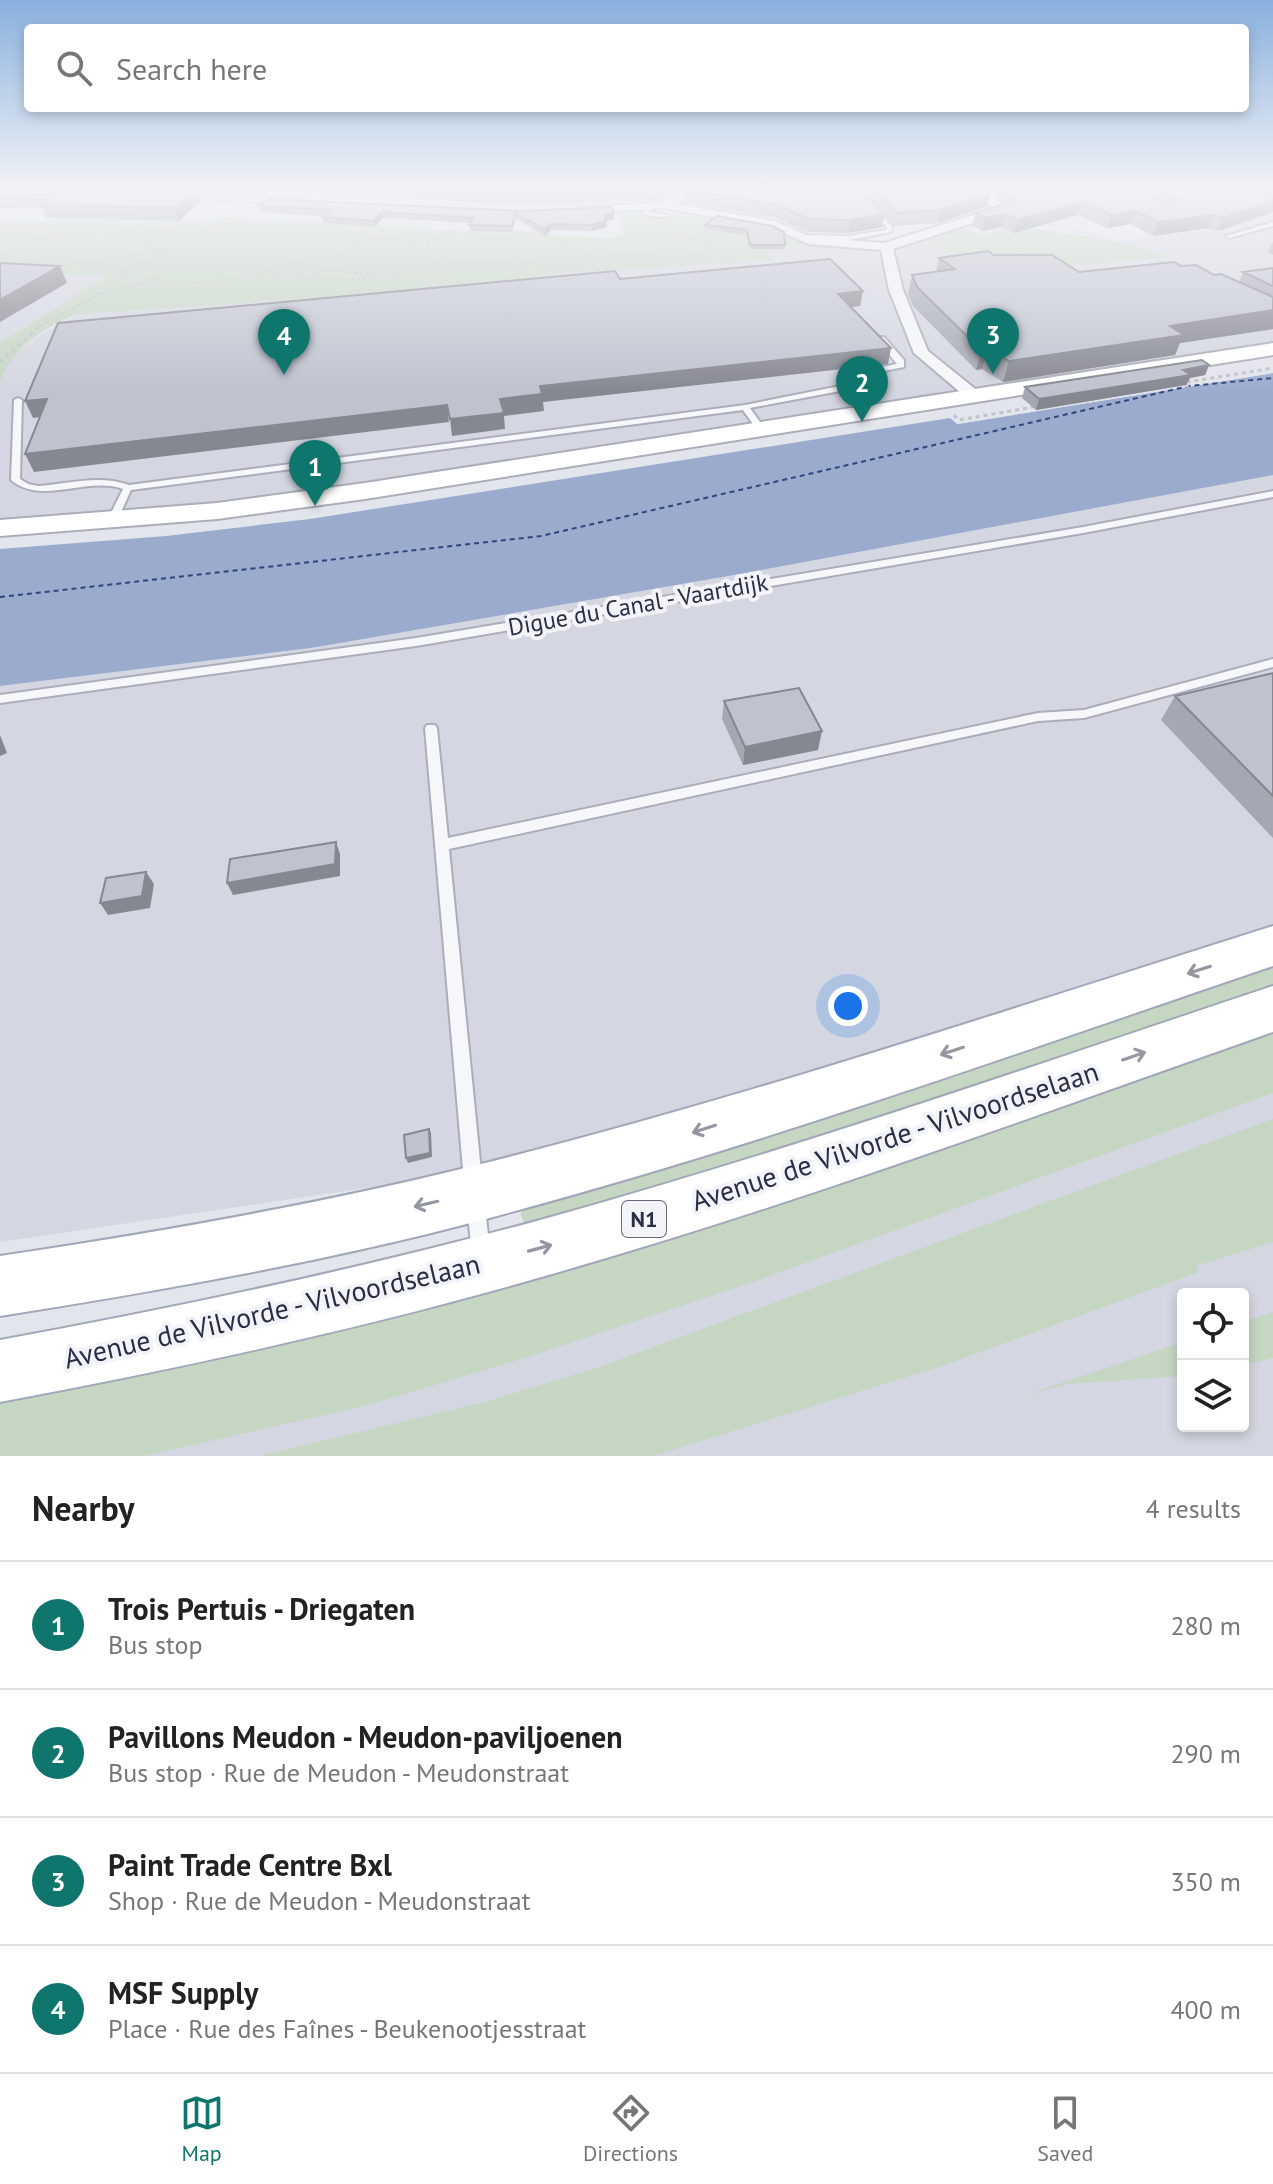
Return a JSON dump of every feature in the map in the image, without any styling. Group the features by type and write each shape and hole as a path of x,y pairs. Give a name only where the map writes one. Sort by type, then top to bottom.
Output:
{"main road":[{"path":"0,528 112,521 325,497 1273,349"},
{"path":"0,1286 295,1234 474,1193 690,1134 1273,946"},
{"name":"Avenue de Vilvorde - Vilvoordselaan","path":"0,1371 263,1316 483,1264 626,1224 769,1180 1273,1009"}],"street":[{"path":"890,257 896,290 921,353 973,395"}],"lane":[{"path":"18,400 15,480 19,484 34,488 106,481 128,488 745,407 855,385 854,375 898,367 900,360 872,331"},
{"path":"745,407 761,429"},
{"path":"112,521 128,488"},
{"name":"Digue du Canal - Vaartdijk","path":"0,699 416,642 1083,530 1273,494"},
{"path":"442,845 1038,717 1084,714 1273,663"},
{"path":"431,728 483,1264"}],"path":[{"path":"54,266 126,257"},
{"path":"0,362 33,330 95,296 124,270 156,257"},
{"path":"299,257 300,262"},
{"path":"147,261 140,274 153,280 192,284 328,257"},
{"path":"424,257 433,263"},
{"path":"513,257 535,264"},
{"path":"588,257 599,260"},
{"path":"424,273 433,263 447,261 571,266 609,257"},
{"path":"1151,257 1172,265"},
{"path":"300,262 320,269 382,276"},
{"path":"258,273 347,280 424,273 444,275"},
{"path":"95,296 153,280"},
{"path":"1185,386 1189,386 1187,382 1273,368"},
{"path":"954,414 959,420 1033,407"}],"shaded area":[{"path":"771,257 961,257 1005,272 1167,258 1164,257 1273,257 1273,346 231,504 0,525 0,382 4,370 16,354 44,332 80,314 469,288 560,273 773,260"},
{"path":"0,274 111,274 0,343"},
{"path":"1273,475 1273,926 919,1047 440,1177 0,1242 0,686 311,648 740,574"},
{"path":"1273,1032 1273,1456 0,1456 768,1207"}],"green space":[{"path":"0,257 772,257 775,260 560,273 469,288 80,314 43,331 21,349 0,382 0,343 109,275 0,274"},
{"path":"961,257 1170,257 1005,272"},
{"path":"1273,959 1273,995 832,1144 525,1226 521,1215 523,1205"},
{"path":"1273,1032 1273,1093 750,1283 528,1357 365,1406 144,1456 0,1456 0,1394 679,1236"},
{"path":"1273,1119 1273,1242 1196,1266 1199,1272 942,1366 653,1456 259,1456 485,1402 599,1367"},
{"path":"1273,1312 1273,1358 1249,1364 1249,1320"},
{"path":"1177,1344 1177,1376 1068,1384 1023,1396"}],"water":[{"path":"1273,373 1273,475 740,574 311,648 0,686 0,549 166,536 310,519 950,418 958,424"}],"pier":[{"path":"1273,369 1273,373 957,424 948,415 959,420"}],"building":[{"path":"1055,257 1079,272 1174,262 1181,266 1196,265 1273,297 1273,310 1170,326 1184,335 1009,361 988,348 981,350 917,287 912,275 955,269 939,258"},
{"path":"830,259 863,291 838,294 891,348 540,386 542,394 500,399 504,413 450,419 447,405 25,454 47,399 25,401 58,323 615,271 620,279"},
{"path":"0,263 60,266 0,300"},
{"path":"1273,268 1273,286 1243,272"},
{"path":"1202,360 1209,365 1183,370 1191,375 1039,399 1025,387"},
{"path":"1273,673 1273,796 1175,696"},
{"path":"799,688 822,731 745,747 724,701"},
{"path":"336,842 335,864 227,883 230,859"},
{"path":"146,872 142,896 100,903 106,878"},
{"path":"429,1129 430,1153 406,1158 404,1135"}],"ferry route":[{"path":"0,597 541,536 1189,386 1273,378"}],"place":[{"name":"Paint Trade Centre Bxl","path":"993,374"},
{"name":"MSF Supply","path":"284,375"},
{"name":"Pavillons Meudon - Meudon-paviljoenen","path":"862,422"},
{"name":"Trois Pertuis - Driegaten","path":"315,506"}]}
